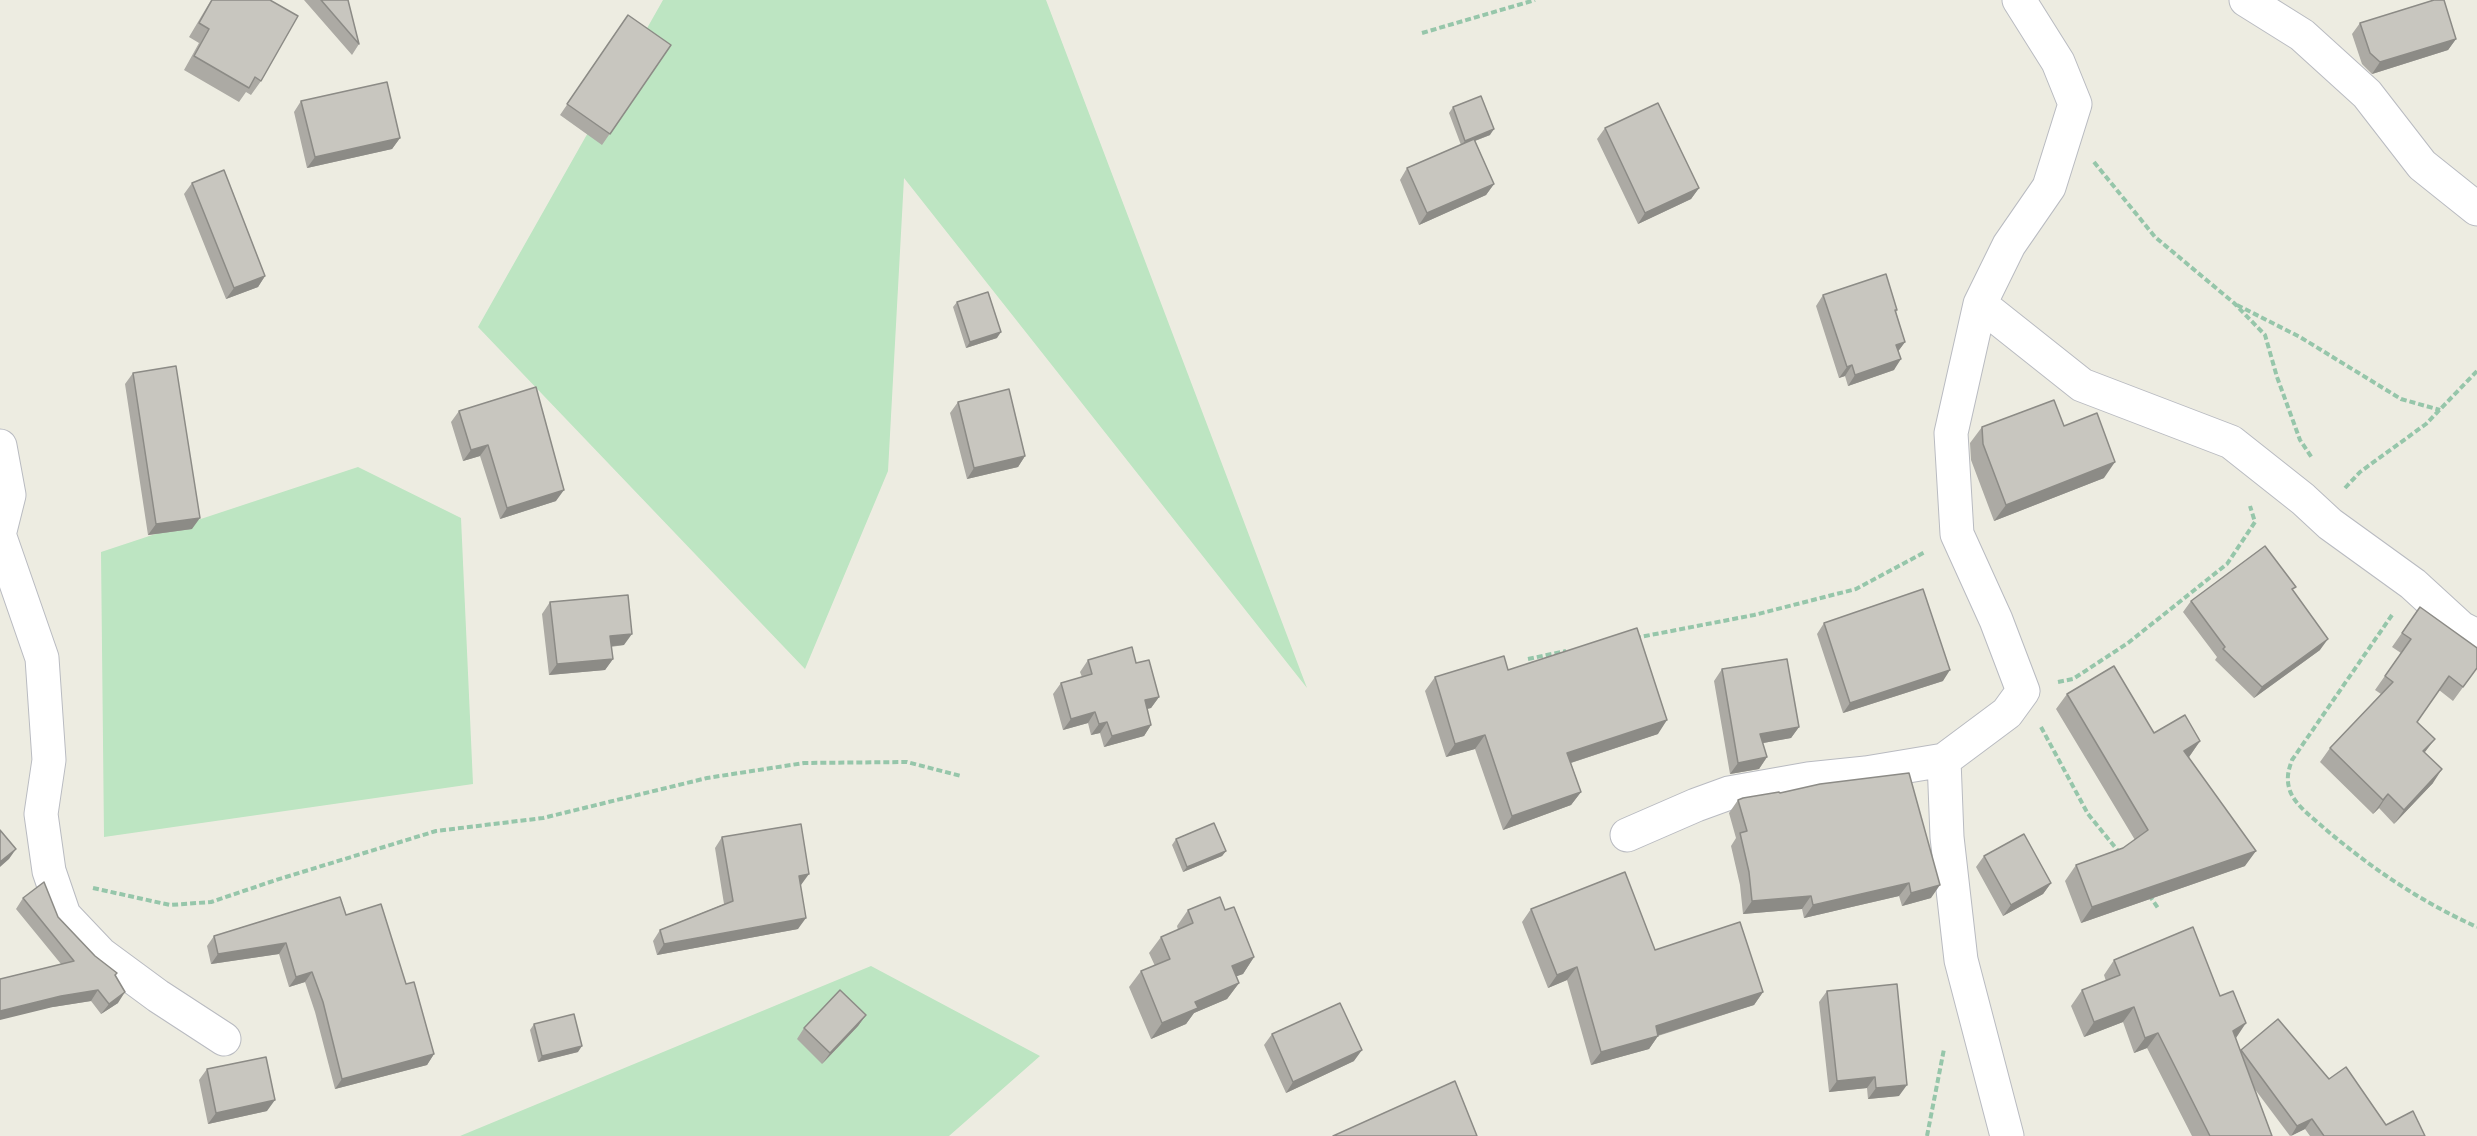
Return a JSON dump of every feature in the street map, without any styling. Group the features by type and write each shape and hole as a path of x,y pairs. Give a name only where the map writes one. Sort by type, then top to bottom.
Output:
{"street":[{"path":"1627,834 1729,793 1808,779 1866,773 1944,760 2007,713 2023,691 1996,620 1958,534 1951,433 1980,304 2009,245 2049,187 2075,104 2058,62 2019,0"},
{"path":"2246,0 2302,35 2367,94 2422,165 2477,209"},
{"path":"1980,304 2082,385 2231,442 2303,499 2330,524 2413,584 2461,628 2477,636"},
{"path":"0,447 9,495 0,531"},
{"path":"0,537 42,658 49,760 41,814 49,871 64,915 101,954 158,996 224,1039"},
{"path":"1944,760 1947,837 1961,960 2007,1136"}],"path":[{"path":"1422,33 1535,0"},
{"path":"2067,129 2155,237 2234,303 2265,335 2277,377 2300,440 2313,459"},
{"path":"2234,303 2300,337 2401,399 2440,410"},
{"path":"2330,524 2338,496 2360,472 2426,424 2477,371"},
{"path":"2126,861 2109,837 2088,814 2023,691 2073,679 2128,643 2226,564 2255,522 2248,499"},
{"path":"1630,639 1754,615 1856,589 1958,534"},
{"path":"2413,584 2292,760 2287,776 2290,793 2310,815 2354,853 2432,905 2477,927"},
{"path":"1528,659 1574,650"},
{"path":"49,871 98,890 170,905 211,902 436,831 543,818 707,778 804,763 907,762 961,776"},
{"path":"2145,889 2158,908"}],"green space":[{"path":"663,0 1046,0 1307,688 904,178 888,471 805,669 478,327"},
{"path":"358,467 461,518 473,784 104,837 101,552"},
{"path":"871,966 1040,1056 949,1136 460,1136"}],"building":[{"path":"212,0 270,0 298,16 261,81 255,77 249,88 194,56 209,29 199,23"},
{"path":"321,0 348,0 359,44"},
{"path":"2434,0 2444,0 2456,39 2380,62 2370,53 2360,23"},
{"path":"628,15 671,45 610,134 567,104"},
{"path":"387,82 400,138 315,157 301,101"},
{"path":"1481,96 1494,129 1465,141 1453,107"},
{"path":"1658,103 1699,188 1645,213 1605,128"},
{"path":"1474,139 1494,184 1427,213 1407,168"},
{"path":"224,170 265,276 234,288 192,183"},
{"path":"1886,274 1905,342 1896,345 1901,359 1855,375 1852,365 1847,367 1823,295"},
{"path":"988,292 1001,332 970,342 957,302"},
{"path":"176,366 200,518 156,524 133,373"},
{"path":"536,387 564,490 507,508 488,445 471,450 459,411"},
{"path":"1009,389 1025,456 974,468 958,402"},
{"path":"2054,400 2064,426 2097,413 2115,462 2006,505 1983,444 1982,427"},
{"path":"2265,546 2296,587 2292,589 2328,639 2262,687 2223,649 2225,647 2191,601"},
{"path":"1923,589 1950,670 1850,703 1824,623"},
{"path":"628,595 632,634 610,636 613,659 557,664 550,602"},
{"path":"2420,607 2477,648 2477,668 2463,687 2449,676 2417,722 2435,739 2423,751 2442,769 2404,810 2388,794 2383,800 2330,748 2393,682 2385,676 2411,639 2402,633"},
{"path":"1637,628 1667,720 1567,753 1581,792 1512,816 1485,735 1455,744 1435,677 1504,656 1508,670"},
{"path":"1132,647 1136,663 1149,660 1159,697 1145,700 1151,725 1112,736 1107,722 1099,724 1095,712 1071,719 1061,683 1092,674 1088,660"},
{"path":"1787,659 1799,727 1760,734 1767,757 1738,763 1722,669"},
{"path":"2114,666 2154,733 2185,715 2200,741 2184,751 2256,851 2092,907 2076,865 2123,848 2148,830 2067,694"},
{"path":"1909,773 1940,885 1911,893 1909,883 1813,905 1811,896 1752,901 1749,872 1740,833 1747,831 1738,800 1820,784"},
{"path":"1214,823 1226,851 1187,867 1176,839"},
{"path":"801,824 809,874 799,876 806,918 664,944 660,930 733,901 722,837"},
{"path":"0,830 16,849 0,862"},
{"path":"2024,834 2051,883 2011,905 1984,856"},
{"path":"1625,872 1655,950 1740,922 1763,992 1656,1026 1658,1036 1601,1052 1577,967 1557,975 1531,909"},
{"path":"44,882 58,917 95,956 117,973 115,975 125,992 109,1004 98,990 61,996 0,1011 0,979 74,961 23,898"},
{"path":"340,897 346,915 381,904 406,984 414,982 434,1054 342,1079 323,1002 312,972 296,977 286,943 218,954 214,936"},
{"path":"1220,897 1225,910 1234,907 1254,957 1232,966 1239,983 1195,1002 1198,1008 1162,1023 1141,971 1170,959 1161,937 1193,923 1188,910"},
{"path":"2193,927 2220,996 2233,991 2246,1023 2233,1031 2272,1136 2210,1136 2158,1033 2145,1038 2134,1007 2094,1022 2082,990 2120,975 2114,960"},
{"path":"1897,984 1907,1085 1876,1088 1875,1077 1837,1081 1827,991"},
{"path":"840,990 866,1015 830,1053 804,1028"},
{"path":"1340,1003 1362,1050 1293,1082 1272,1034"},
{"path":"574,1014 582,1046 542,1056 534,1024"},
{"path":"2278,1019 2329,1079 2346,1067 2386,1125 2413,1111 2425,1136 2324,1136 2312,1119 2297,1126 2241,1050"},
{"path":"266,1057 275,1100 216,1113 207,1069"},
{"path":"1455,1081 1477,1136 1333,1136"}]}
